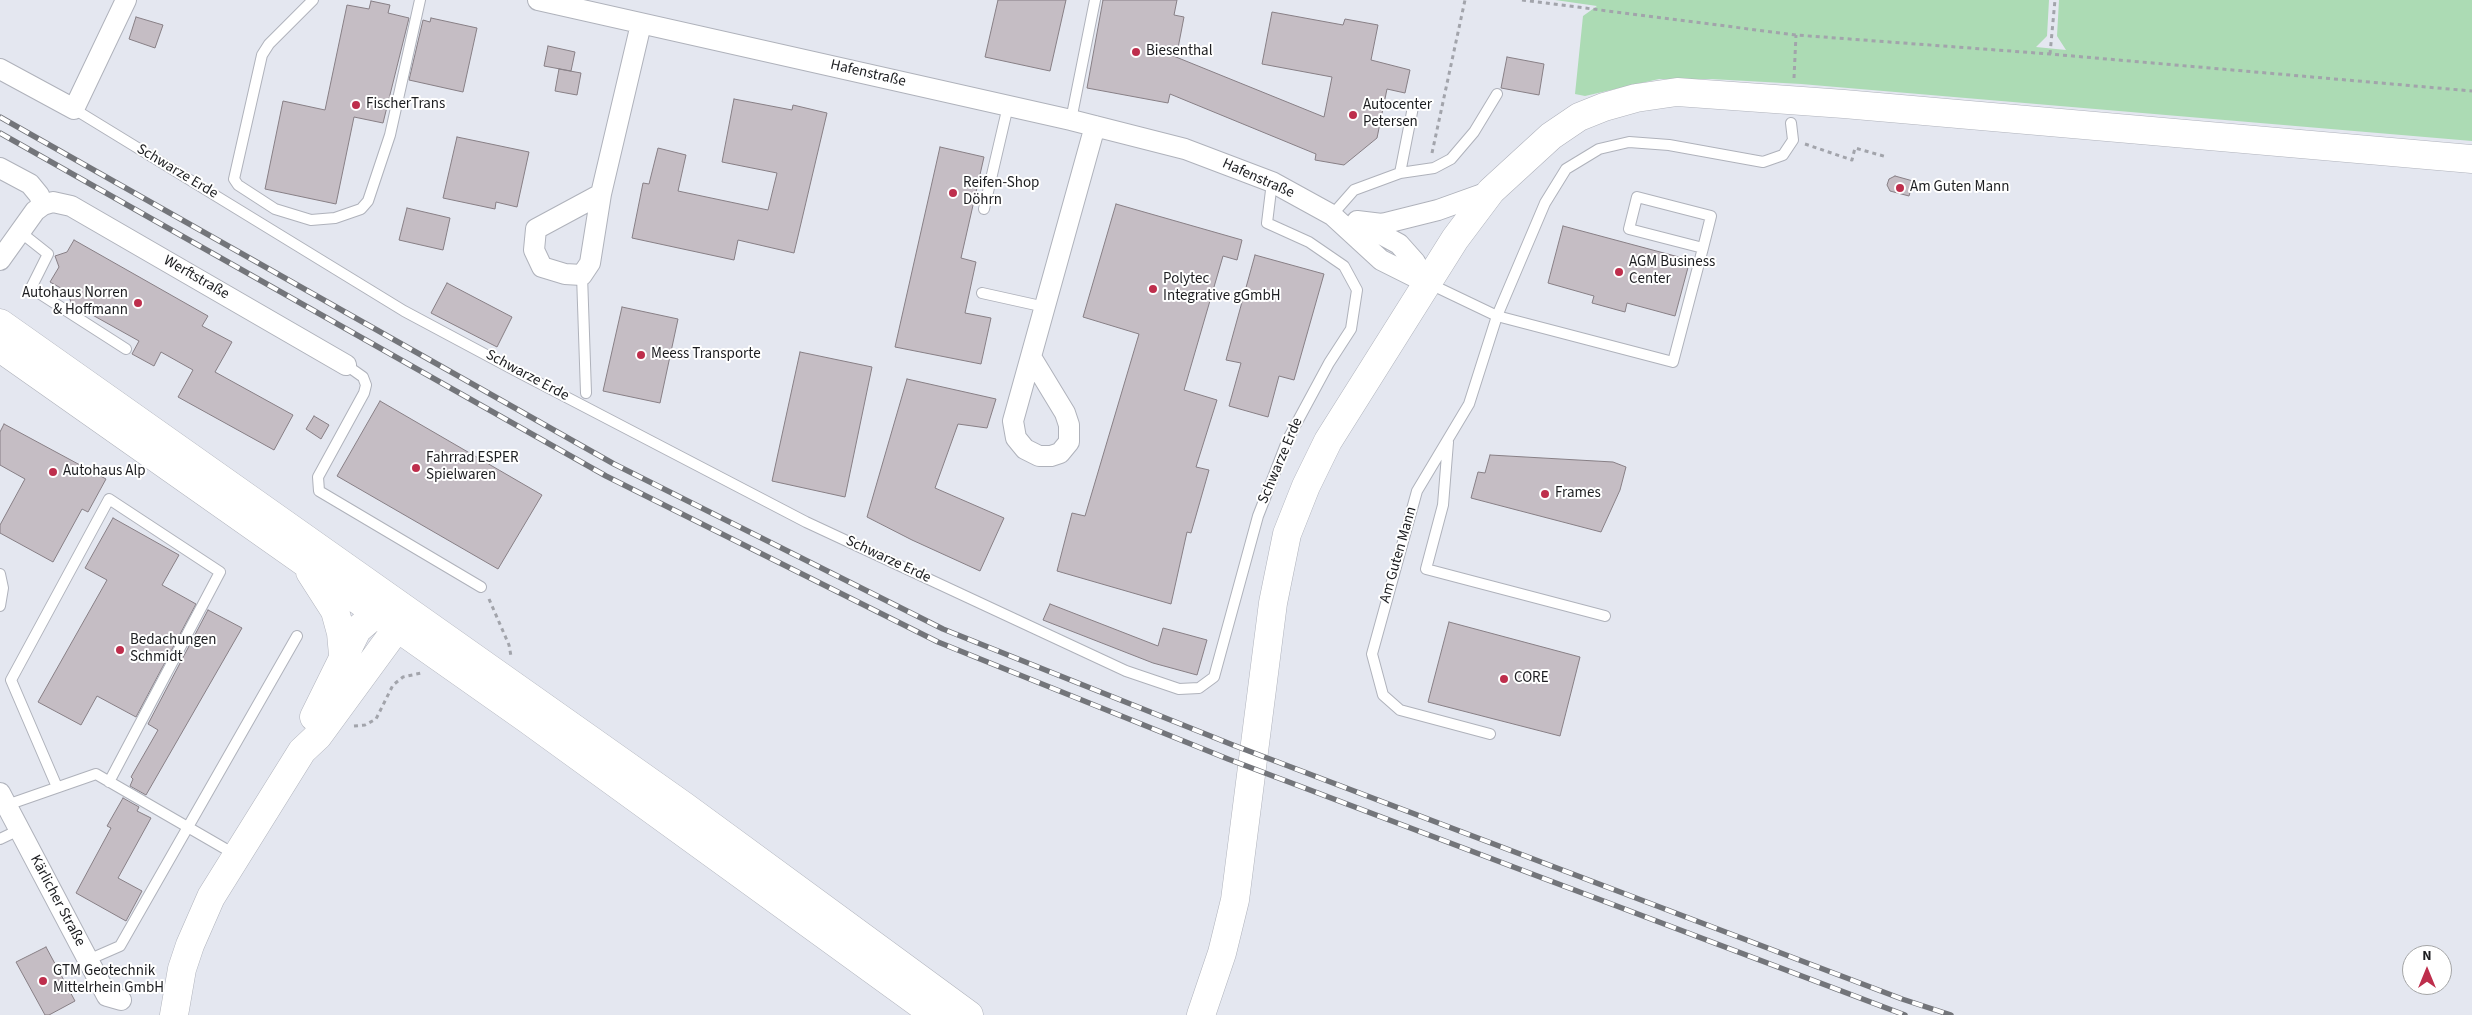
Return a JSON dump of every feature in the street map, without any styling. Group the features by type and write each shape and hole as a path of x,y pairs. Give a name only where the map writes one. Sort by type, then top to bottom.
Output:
{"street":[{"path":"74,109 126,0"},
{"name":"Hafenstraße","path":"538,0 1071,120 1185,149 1272,182 1332,214 1357,221 1382,224 1438,210 1491,191"},
{"path":"601,194 536,229 534,250 542,267 564,274 582,275 590,263 601,194 641,24"},
{"name":"Schwarze Erde","path":"0,69 74,109"},
{"path":"1199,1009 1222,954 1236,900 1273,603 1287,534 1306,486 1328,442 1455,239 1491,191 1551,136 1579,117 1604,106 1636,98 1677,92 1825,102 2472,159"},
{"path":"1032,357 1095,126"},
{"path":"0,168 30,184 39,195 43,205 27,219 0,260"},
{"name":"Werftstraße","path":"43,205 52,202 61,203 79,210 346,365"},
{"name":"Hafenstraße","path":"1332,214 1381,260 1428,283"},
{"name":"Hafenstraße","path":"1357,221 1399,244 1415,262 1428,283"},
{"path":"0,323 395,617 936,1015"},
{"path":"0,348 301,560 395,617 684,806 969,1015"},
{"path":"301,560 335,612 341,633 343,655"},
{"path":"302,751 308,729 343,655 361,625 395,617"},
{"path":"174,1015 182,969 190,944 211,897 302,751 318,736 395,617"},
{"name":"Kärlicher Straße","path":"3,799 107,996 121,1000"}],"lane":[{"path":"314,0 269,44 262,55 234,179 238,185 275,209 311,220 335,218 361,209 368,201 390,135 420,0"},
{"path":"1071,120 1095,0"},
{"path":"1332,214 1354,190 1400,173 1434,168 1450,159 1474,132 1497,94"},
{"path":"984,209 1008,106"},
{"path":"1400,173 1413,107"},
{"name":"Schwarze Erde","path":"74,109 404,311 520,373 806,522 1126,671 1179,690 1198,688 1214,677 1258,516 1288,439 1329,363 1352,329 1357,290 1344,266 1309,242 1267,222 1272,182"},
{"path":"1791,123 1793,140"},
{"name":"Am Guten Mann","path":"1490,734 1400,710 1383,695 1372,654 1417,491 1469,404 1497,316 1550,195 1566,170 1599,149 1629,142 1669,145 1763,162 1783,155 1793,140"},
{"path":"1428,283 1497,316 1672,362 1703,248 1711,216 1637,197 1629,229 1703,248"},
{"path":"19,231 48,254 31,288 126,349"},
{"path":"582,275 586,393"},
{"path":"982,292 1045,307"},
{"path":"346,365 363,377 366,385 364,393 318,477 319,491 481,586"},
{"path":"1448,438 1443,505 1426,569 1604,616"},
{"path":"57,787 11,680 109,499 220,572 109,782"},
{"path":"0,574 3,588 0,606"},
{"path":"88,960 120,946 297,636"},
{"path":"3,799 57,787 96,774 237,855"},
{"path":"0,839 20,830"}],"path":[{"path":"1434,168 1430,159 1465,0"},
{"path":"1522,0 1796,35 2050,54 2472,91"},
{"path":"2050,54 2055,0"},
{"path":"1794,79 1796,35"},
{"path":"1793,140 1852,160 1855,148 1887,157"},
{"path":"481,586 484,588 509,645 512,661"},
{"path":"330,718 349,726 371,723 382,711 393,685 403,677 424,673"}],"green space":[{"path":"1555,0 2049,0 2047,36 2036,47 2066,50 2057,36 2059,0 2472,0 2472,141 1801,84 1711,79 1659,79 1585,96 1575,94 1583,16 1597,6"}],"building":[{"path":"998,0 1066,0 1050,71 985,57"},
{"path":"1103,0 1177,0 1174,15 1184,17 1178,48 1173,47 1171,55 1324,117 1332,77 1262,64 1272,12 1343,25 1345,19 1378,25 1371,60 1410,70 1405,93 1387,89 1377,138 1344,165 1315,160 1316,154 1170,94 1168,103 1087,88"},
{"name":"FischerTrans","path":"371,1 390,5 388,13 409,18 383,123 354,117 336,204 265,189 283,101 325,110 347,5 369,9"},
{"path":"136,17 163,25 155,48 129,39"},
{"path":"431,18 477,28 463,92 409,80 423,20 430,22"},
{"path":"548,46 575,52 571,71 544,66"},
{"path":"1507,57 1544,64 1539,95 1501,88"},
{"path":"559,69 581,73 577,95 555,91"},
{"path":"734,99 792,110 793,105 827,113 794,253 738,240 734,260 632,238 643,183 649,184 658,148 686,155 678,191 768,210 777,173 722,162"},
{"path":"457,137 529,152 517,207 496,202 495,209 443,198"},
{"path":"940,147 984,157 961,258 976,262 965,313 991,318 981,364 895,347"},
{"name":"Am Guten Mann","path":"1895,176 1913,181 1909,196 1890,191 1887,185 1889,179"},
{"path":"1116,204 1242,240 1237,260 1223,256 1184,390 1217,400 1196,467 1209,470 1191,533 1187,532 1171,604 1057,571 1072,513 1085,516 1139,334 1083,317"},
{"path":"407,208 450,218 443,250 399,240"},
{"name":"AGM Business Center","path":"1563,226 1690,260 1675,316 1627,303 1625,312 1592,303 1594,296 1548,283"},
{"name":"Autohaus Norren & Hoffmann","path":"74,240 208,316 202,326 232,342 215,372 293,415 274,450 178,397 193,370 161,352 154,366 132,354 139,341 71,303 68,292 50,282 59,267 55,256 67,252"},
{"path":"1255,255 1324,274 1294,380 1279,376 1268,417 1229,406 1241,363 1226,360"},
{"path":"447,283 512,317 497,347 431,313"},
{"name":"Meess Transporte","path":"622,307 678,319 660,403 603,391"},
{"path":"800,352 872,367 845,497 772,481"},
{"path":"907,379 996,399 987,428 958,424 935,488 1004,518 980,571 867,517"},
{"path":"380,401 542,495 498,569 337,476"},
{"path":"314,416 329,425 321,439 306,429"},
{"path":"4,424 106,479 88,512 82,509 53,562 0,533 0,525 25,479 0,465 0,432"},
{"name":"Frames","path":"1490,455 1613,462 1626,467 1620,490 1601,532 1471,498 1478,472 1485,473"},
{"name":"Bedachungen Schmidt","path":"113,518 179,555 162,585 196,604 136,717 97,696 81,725 38,702 107,580 85,568"},
{"path":"1050,604 1158,646 1163,628 1207,640 1197,675 1153,663 1043,620"},
{"path":"208,610 242,628 146,795 130,786 133,779 131,777 158,730 148,724"},
{"name":"CORE","path":"1449,622 1580,657 1560,736 1428,702"},
{"path":"123,798 139,807 137,811 151,818 118,878 142,891 126,921 76,893 111,828 107,826"},
{"path":"46,947 75,1001 49,1015 45,1015 16,962"}],"railway":[{"path":"0,117 614,464 943,629 1233,745 1902,999 1951,1015"},
{"path":"0,133 606,476 938,642 1228,759 1905,1015"}],"place":[{"name":"Biesenthal","path":"1136,52"},
{"name":"FischerTrans","path":"356,105"},
{"name":"Autocenter Petersen","path":"1353,115"},
{"name":"Am Guten Mann","path":"1900,188"},
{"name":"Reifen-Shop Döhrn","path":"953,193"},
{"name":"AGM Business Center","path":"1619,272"},
{"name":"Polytec Integrative gGmbH","path":"1153,289"},
{"name":"Autohaus Norren & Hoffmann","path":"138,303"},
{"name":"Meess Transporte","path":"641,355"},
{"name":"Fahrrad ESPER Spielwaren","path":"416,468"},
{"name":"Autohaus Alp","path":"53,472"},
{"name":"Frames","path":"1545,494"},
{"name":"Bedachungen Schmidt","path":"120,650"},
{"name":"CORE","path":"1504,679"},
{"name":"GTM Geotechnik Mittelrhein GmbH","path":"43,981"}]}
